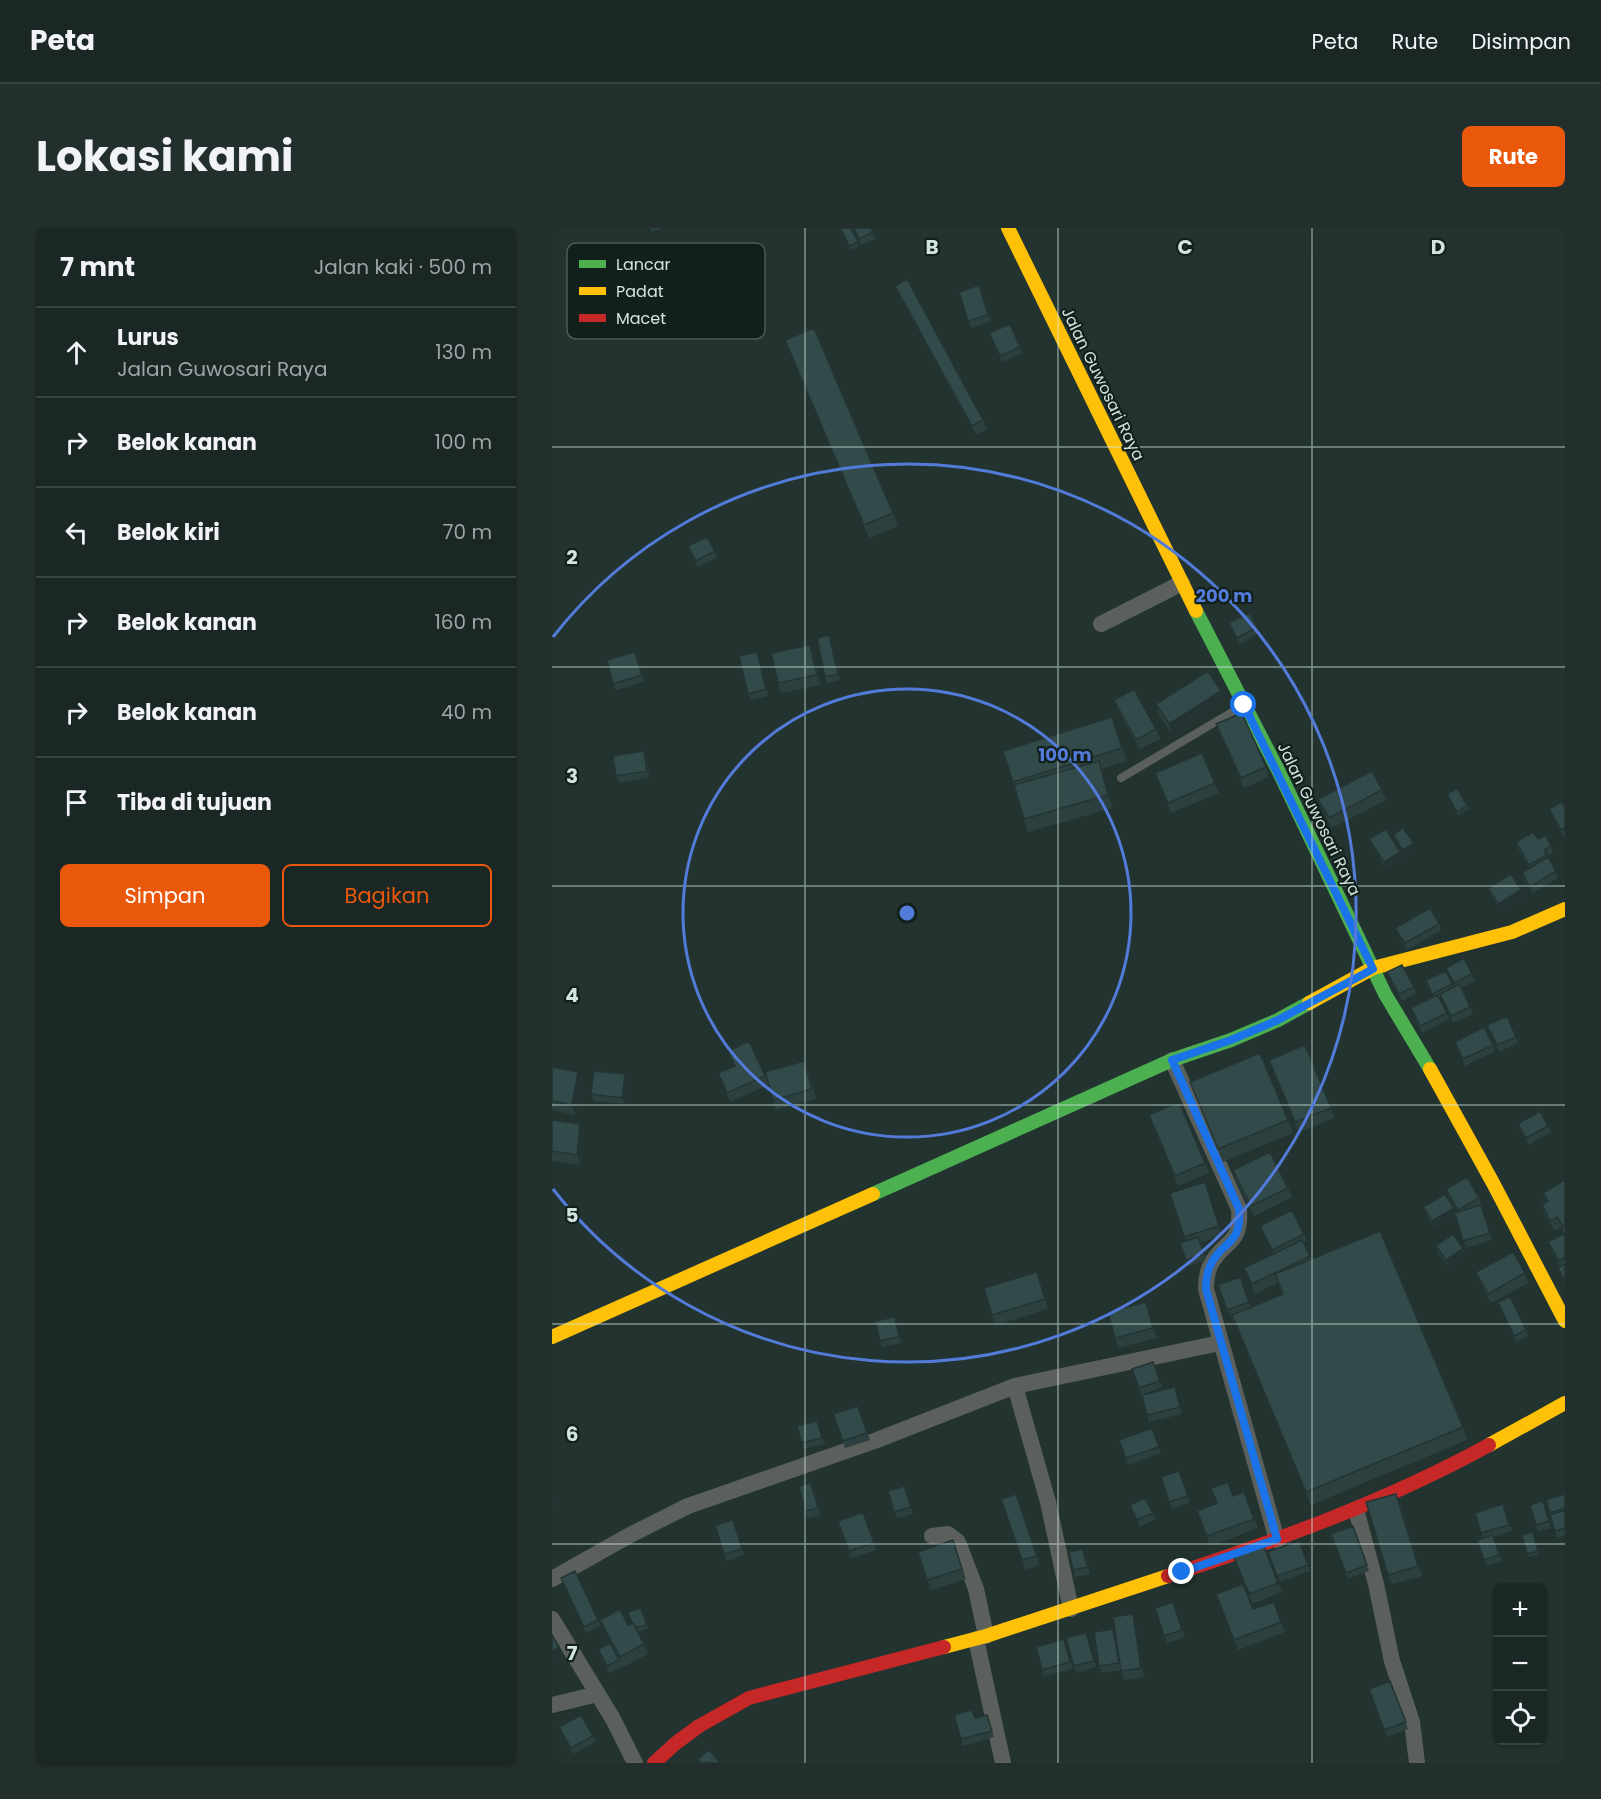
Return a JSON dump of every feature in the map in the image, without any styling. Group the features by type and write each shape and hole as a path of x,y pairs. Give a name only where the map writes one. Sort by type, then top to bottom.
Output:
{"street":[{"name":"Jalan Guwosari Raya","path":"1008,228 1385,994 1432,1072 1565,1321"},
{"path":"1101,624 1182,583"},
{"path":"552,1337 1172,1060 1231,1040 1278,1020 1373,969 1512,932 1565,909"},
{"path":"1172,1060 1239,1209 1240,1224 1237,1233 1210,1265 1206,1289 1277,1539"},
{"path":"552,1579 630,1535 688,1506 877,1440 1016,1386 1220,1343"},
{"path":"1016,1386 1048,1502 1071,1609"},
{"path":"654,1763 694,1729 749,1698 981,1638 1277,1539 1356,1509 1447,1468 1565,1403"},
{"path":"1356,1509 1376,1584 1392,1661 1412,1722 1417,1763"},
{"path":"932,1536 948,1534 958,1542 976,1589 981,1638 1003,1763"},
{"path":"552,1619 613,1719 635,1763"},
{"path":"552,1705 598,1694"}],"lane":[{"path":"1121,778 1244,705"}],"building":[{"path":"842,228 851,228 858,242 849,246"},
{"path":"854,228 871,228 873,232 859,239"},
{"path":"907,279 983,420 972,426 895,286"},
{"path":"979,285 988,315 968,321 959,292"},
{"path":"1010,324 1020,347 1000,356 989,333"},
{"path":"814,328 893,513 864,525 785,340"},
{"path":"707,537 715,551 696,561 688,546"},
{"path":"1249,613 1257,627 1237,638 1229,623"},
{"path":"829,635 838,674 825,677 817,638"},
{"path":"810,645 817,675 778,683 771,653"},
{"path":"635,652 642,675 613,684 607,660"},
{"path":"757,652 766,689 748,694 739,656"},
{"path":"1208,671 1221,691 1169,724 1156,704"},
{"path":"1134,689 1156,729 1136,740 1114,700"},
{"path":"1242,713 1266,767 1241,778 1216,724"},
{"path":"1112,717 1122,748 1013,782 1003,751"},
{"path":"644,751 647,771 616,776 613,756"},
{"path":"1202,753 1215,783 1168,803 1155,773"},
{"path":"1099,761 1108,795 1024,819 1014,785"},
{"path":"1372,771 1382,790 1329,818 1318,799"},
{"path":"1457,788 1467,805 1457,812 1447,794"},
{"path":"1562,802 1565,808 1565,828 1561,830 1549,809"},
{"path":"1403,828 1414,843 1403,850 1393,835"},
{"path":"1386,829 1400,852 1384,862 1369,839"},
{"path":"1533,832 1538,839 1545,835 1551,846 1544,850 1547,855 1529,865 1516,842"},
{"path":"1548,857 1556,871 1530,887 1522,873"},
{"path":"1511,874 1521,890 1498,904 1488,888"},
{"path":"1430,908 1439,924 1405,943 1395,928"},
{"path":"1464,958 1472,974 1454,983 1446,968"},
{"path":"1402,965 1414,987 1399,994 1387,972"},
{"path":"1446,971 1452,984 1432,994 1426,980"},
{"path":"1460,984 1470,1007 1451,1016 1440,994"},
{"path":"1437,995 1447,1013 1420,1026 1411,1008"},
{"path":"1507,1016 1516,1037 1497,1045 1487,1025"},
{"path":"1484,1027 1493,1045 1463,1059 1455,1042"},
{"path":"749,1041 765,1076 727,1093 718,1073 735,1066 728,1051"},
{"path":"1305,1045 1331,1108 1295,1122 1269,1060"},
{"path":"1260,1053 1288,1120 1218,1149 1190,1082"},
{"path":"804,1061 812,1089 773,1100 765,1072"},
{"path":"552,1067 578,1072 572,1105 552,1101"},
{"path":"594,1071 625,1074 622,1098 591,1094"},
{"path":"1179,1102 1205,1163 1175,1176 1149,1115"},
{"path":"1540,1111 1548,1126 1526,1138 1518,1124"},
{"path":"552,1120 580,1124 577,1155 552,1151"},
{"path":"1270,1152 1288,1188 1251,1206 1233,1170"},
{"path":"1467,1177 1479,1198 1458,1210 1446,1189"},
{"path":"1565,1180 1565,1225 1563,1227 1557,1217 1551,1221 1542,1205 1548,1201 1543,1193"},
{"path":"1205,1182 1219,1226 1184,1237 1170,1193"},
{"path":"1445,1194 1454,1208 1432,1221 1423,1207"},
{"path":"1481,1205 1490,1233 1463,1241 1455,1213"},
{"path":"1292,1210 1304,1234 1272,1250 1260,1226"},
{"path":"1380,1231 1463,1427 1306,1492 1232,1315 1283,1294 1275,1274"},
{"path":"1565,1233 1565,1257 1559,1261 1548,1242"},
{"path":"1453,1234 1463,1248 1446,1260 1436,1246"},
{"path":"1198,1237 1204,1254 1186,1260 1180,1243"},
{"path":"1302,1240 1310,1256 1252,1284 1244,1268"},
{"path":"1513,1252 1525,1273 1488,1294 1476,1272"},
{"path":"1565,1264 1565,1281 1558,1268"},
{"path":"1037,1272 1045,1299 992,1315 984,1288"},
{"path":"1240,1277 1249,1302 1227,1310 1218,1285"},
{"path":"1510,1296 1526,1330 1514,1336 1498,1302"},
{"path":"1146,1302 1153,1328 1115,1338 1108,1312"},
{"path":"895,1317 899,1337 880,1341 875,1321"},
{"path":"1153,1362 1160,1381 1139,1388 1132,1369"},
{"path":"1175,1387 1180,1407 1147,1415 1142,1395"},
{"path":"858,1406 867,1433 843,1441 833,1414"},
{"path":"817,1421 822,1438 802,1443 797,1426"},
{"path":"1152,1428 1159,1447 1126,1458 1119,1440"},
{"path":"1179,1471 1188,1496 1169,1502 1161,1477"},
{"path":"1228,1482 1233,1496 1244,1492 1254,1519 1207,1536 1197,1511 1217,1503 1211,1488"},
{"path":"811,1483 818,1508 805,1511 799,1486"},
{"path":"904,1486 911,1507 894,1512 888,1491"},
{"path":"1016,1494 1037,1556 1022,1560 1001,1499"},
{"path":"1396,1494 1418,1566 1388,1575 1366,1502"},
{"path":"1565,1494 1565,1508 1550,1513 1546,1500"},
{"path":"1145,1498 1153,1513 1137,1520 1130,1505"},
{"path":"1543,1501 1549,1521 1536,1525 1530,1505"},
{"path":"1503,1504 1509,1525 1481,1533 1475,1513"},
{"path":"1565,1510 1565,1528 1555,1531 1550,1515"},
{"path":"863,1512 874,1543 849,1551 838,1521"},
{"path":"733,1520 742,1549 724,1554 715,1525"},
{"path":"1353,1526 1367,1565 1346,1573 1331,1534"},
{"path":"1533,1532 1538,1551 1527,1554 1522,1535"},
{"path":"1493,1535 1499,1555 1484,1560 1477,1540"},
{"path":"953,1540 962,1569 927,1580 918,1552"},
{"path":"1299,1541 1308,1565 1277,1576 1268,1552"},
{"path":"1263,1544 1278,1583 1249,1594 1233,1555"},
{"path":"1083,1549 1087,1567 1073,1570 1069,1552"},
{"path":"575,1571 598,1620 584,1627 561,1578"},
{"path":"1243,1584 1253,1609 1274,1602 1281,1622 1234,1640 1216,1594"},
{"path":"1173,1602 1182,1630 1164,1636 1155,1608"},
{"path":"641,1608 647,1625 636,1628 628,1612"},
{"path":"620,1609 628,1625 633,1623 644,1644 620,1657 600,1620"},
{"path":"1133,1614 1141,1668 1121,1671 1113,1617"},
{"path":"1113,1629 1119,1663 1099,1666 1094,1632"},
{"path":"1086,1633 1094,1661 1074,1666 1066,1638"},
{"path":"552,1635 559,1647 552,1652"},
{"path":"1064,1639 1070,1662 1042,1670 1036,1647"},
{"path":"610,1643 619,1660 607,1666 598,1649"},
{"path":"1390,1681 1406,1722 1384,1730 1369,1689"},
{"path":"972,1710 975,1718 987,1715 992,1731 961,1739 954,1715"},
{"path":"581,1715 593,1736 571,1748 559,1727"},
{"path":"709,1750 720,1763 701,1763 698,1759"}],"traffic: fast":[{"path":"1196,611 1278,770 1385,994 1430,1069"},
{"path":"873,1194 1172,1060 1231,1040 1278,1020 1309,1003"}],"traffic: slow":[{"path":"1008,228 1196,611"},
{"path":"1309,1003 1373,968 1512,932 1565,909"},
{"path":"1430,1069 1565,1321"},
{"path":"552,1337 873,1194"},
{"path":"1489,1445 1565,1403"},
{"path":"944,1647 986,1636 1168,1576"}],"traffic: jam":[{"path":"1168,1576 1251,1548 1372,1502 1489,1445"},
{"path":"654,1763 699,1726 749,1698 944,1647"}],"route":[{"path":"1182,1572 1277,1539 1206,1289 1210,1265 1231,1243 1237,1233 1240,1224 1239,1209 1172,1060 1231,1040 1278,1020 1373,969 1278,770 1244,705"}]}
